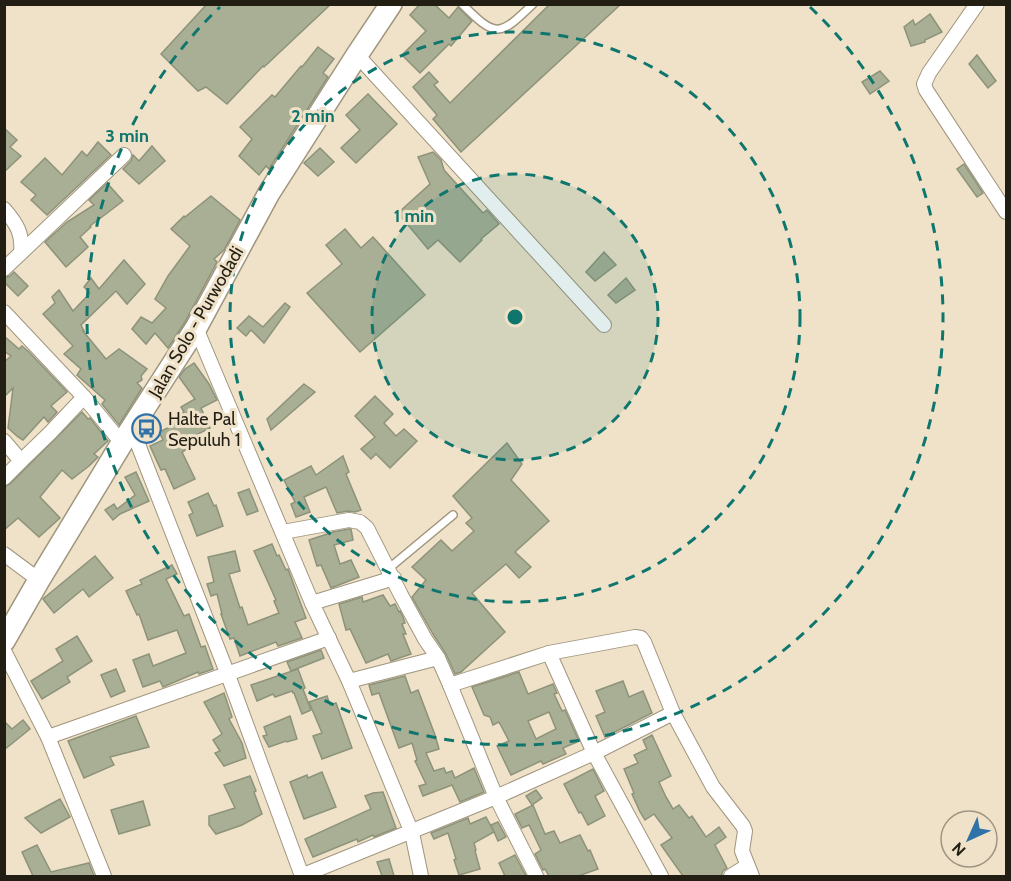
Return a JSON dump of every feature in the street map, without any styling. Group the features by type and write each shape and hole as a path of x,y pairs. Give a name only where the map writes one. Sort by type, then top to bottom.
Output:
{"main road":[{"name":"Jalan Solo - Purwodadi","path":"4,641 127,436 196,328 269,193 391,4"}],"street":[{"path":"977,4 928,73 924,84 1006,212"},
{"path":"357,55 603,325"},
{"path":"4,269 124,154"},
{"path":"4,209 20,231 21,253"},
{"path":"4,312 84,397 127,436 228,675 302,876 496,797 594,753 673,713"},
{"path":"196,328 412,832 421,876"},
{"path":"4,478 84,397"},
{"path":"4,441 21,461"},
{"path":"283,532 349,520 360,522 370,533 425,639 438,658 496,797 536,876"},
{"path":"4,554 39,580"},
{"path":"312,603 391,574"},
{"path":"450,684 549,653 635,637 641,638 673,713 713,788 743,825 745,831 742,851 750,871 731,876"},
{"path":"48,737 329,638"},
{"path":"4,651 48,737 104,876"},
{"path":"549,653 594,753 661,876"},
{"path":"349,681 438,658"}],"lane":[{"path":"462,4 482,24 496,30 503,29 514,22 533,4"},
{"path":"391,574 453,515"}],"building":[{"path":"207,4 331,4 263,66 227,104 206,87 198,91 161,54"},
{"path":"420,4 434,4 449,18 458,7 472,21 451,46 449,44 420,73 402,55 426,31 410,15"},
{"path":"550,4 621,4 461,152 433,119 437,115 413,87 429,72 438,82 434,85 450,103"},
{"path":"930,14 942,32 925,42 911,46 904,27 913,20 915,25"},
{"path":"318,47 334,59 323,73 328,77 269,169 266,166 259,175 239,156 252,139 240,127 272,95 275,97"},
{"path":"977,55 996,81 988,88 969,64"},
{"path":"880,71 889,81 870,94 862,82"},
{"path":"368,94 397,124 356,163 341,148 360,130 346,115"},
{"path":"4,128 17,140 10,147 21,156 4,172"},
{"path":"98,142 111,155 47,215 31,200 36,195 21,182 45,158 62,175 82,151 87,156"},
{"path":"152,146 165,161 139,184 123,169 131,161 133,155 139,161"},
{"path":"320,148 334,162 318,176 304,163"},
{"path":"433,152 441,160 444,170 483,213 487,210 499,224 481,239 460,262 438,240 428,249 398,213 430,184 418,157"},
{"path":"964,164 983,193 977,197 957,169"},
{"path":"107,183 123,201 90,226 80,237 88,247 66,267 45,242 67,222 94,205 89,200"},
{"path":"211,196 240,220 224,250 214,259 217,262 185,322 168,348 155,333 146,344 132,329 141,317 152,323 166,308 155,299 168,276 190,246 171,229"},
{"path":"345,229 361,248 373,237 425,295 360,352 307,293 342,264 326,245"},
{"path":"604,252 616,265 595,281 586,272"},
{"path":"124,260 145,284 127,304 116,291 81,325 83,331 106,359 119,349 147,369 141,376 142,380 137,383 142,388 119,425 102,404 105,400 77,375 81,369 64,354 73,346 43,314 55,303 52,297 59,290 73,311 90,293 84,287 91,278 99,289"},
{"path":"14,272 28,286 18,296 4,282 4,278"},
{"path":"626,278 635,290 616,303 608,295"},
{"path":"285,303 290,307 264,343 251,330 246,336 237,328 249,316 263,327"},
{"path":"4,336 19,349 22,346 29,352 67,392 51,406 57,412 48,422 44,417 23,440 8,428 13,388 4,397 4,362 11,356 4,351"},
{"path":"194,363 217,400 201,408 210,428 194,436 198,443 182,452 195,479 174,489 165,469 161,470 150,446 163,440 159,432 176,424 173,418 184,412 181,407 195,399 179,377"},
{"path":"304,384 315,392 271,430 267,419"},
{"path":"375,396 393,414 384,423 396,436 404,429 417,441 390,468 376,454 371,459 361,449 375,437 355,416"},
{"path":"82,412 88,419 90,418 108,441 94,454 98,457 89,466 72,479 62,470 40,497 60,518 39,537 18,518 4,530 4,487 10,484"},
{"path":"507,443 522,464 511,480 549,521 515,552 531,567 519,578 506,564 472,593 505,632 461,672 455,674 446,654 412,597 426,580 412,567 441,540 452,551 474,531 466,523 472,518 453,496"},
{"path":"343,456 349,472 346,474 361,510 337,513 326,487 304,497 310,512 296,517 291,504 295,502 284,480 311,466 316,475"},
{"path":"136,472 149,501 120,514 113,520 105,510 114,504 117,509 135,495 125,477"},
{"path":"249,489 258,511 247,515 238,493"},
{"path":"208,493 214,506 216,505 223,526 197,536 189,515 193,513 188,502"},
{"path":"351,529 353,540 334,545 340,564 351,560 359,577 331,588 321,565 317,566 309,540"},
{"path":"272,544 277,556 279,555 286,570 288,569 306,618 295,622 302,638 278,646 276,642 240,656 234,638 230,639 217,594 211,596 207,584 214,582 208,557 235,551 240,571 229,574 248,625 279,613 274,601 276,600 254,551"},
{"path":"95,556 113,578 89,597 83,589 54,613 43,599"},
{"path":"172,565 177,574 166,579 184,616 189,614 201,647 205,646 213,669 199,674 198,672 163,687 160,681 143,687 133,660 149,654 153,666 186,653 177,630 148,640 139,614 137,615 126,591 142,584 140,580"},
{"path":"383,595 390,606 395,604 403,617 405,623 402,624 406,634 403,634 411,654 391,661 388,654 366,663 350,629 346,630 339,604 362,597 363,602"},
{"path":"77,636 92,661 67,677 70,682 42,699 31,681 63,661 56,649"},
{"path":"321,650 324,658 291,671 287,662"},
{"path":"116,669 125,691 111,697 101,675"},
{"path":"298,669 311,710 302,714 292,691 275,697 273,694 257,701 251,685"},
{"path":"519,672 528,694 553,684 557,693 554,694 562,711 565,710 579,741 563,748 566,754 543,764 541,761 511,775 497,746 509,741 499,722 493,725 490,717 484,715 472,687","holes":["549,712 556,729 536,739 528,721"]},
{"path":"405,676 411,693 418,690 435,735 439,749 426,753 434,771 444,768 446,773 452,771 455,778 474,768 484,792 460,802 452,785 423,796 419,786 426,784 415,761 417,760 412,743 399,748 379,693 372,695 369,685"},
{"path":"623,681 629,697 643,691 652,713 605,737 596,716 605,712 596,691"},
{"path":"224,693 232,717 229,719 242,743 246,758 224,766 215,753 220,751 213,740 222,734 204,702"},
{"path":"327,696 330,705 336,703 352,748 322,759 313,736 322,733 309,702"},
{"path":"136,716 149,747 110,757 114,765 84,778 68,741"},
{"path":"290,716 297,739 269,747 263,736 267,735 264,727"},
{"path":"23,720 30,729 4,750 4,721 12,729"},
{"path":"652,735 671,776 659,782 673,809 679,805 689,818 692,816 706,837 719,827 726,837 715,845 727,868 721,876 683,876 661,845 672,838 654,814 645,820 640,812 624,769 638,763 634,755 647,749 643,740"},
{"path":"593,769 604,791 595,796 605,816 588,825 564,784"},
{"path":"322,772 336,807 304,819 290,782"},
{"path":"250,776 262,814 242,825 216,834 209,825 209,816 235,808 224,785"},
{"path":"536,790 542,798 532,805 526,796"},
{"path":"383,792 396,828 358,842 357,839 313,857 305,839 371,809 365,796"},
{"path":"60,799 70,817 41,833 25,818"},
{"path":"143,801 150,825 119,834 111,810"},
{"path":"533,805 545,834 554,831 560,843 580,835 588,851 590,850 598,869 578,876 549,876 545,869 543,870 535,854 541,850 529,825 522,828 515,814"},
{"path":"486,817 494,832 474,843 480,869 459,875 448,833 434,839 431,833 468,818 470,824"},
{"path":"498,822 506,837 498,841 491,825"},
{"path":"37,845 51,872 89,863 94,876 33,876 22,852"},
{"path":"515,855 526,876 505,876 499,863"},
{"path":"389,859 394,876 382,876 377,862"}],"place":[{"name":"Halte Pal Sepuluh 1","path":"147,429"}]}
